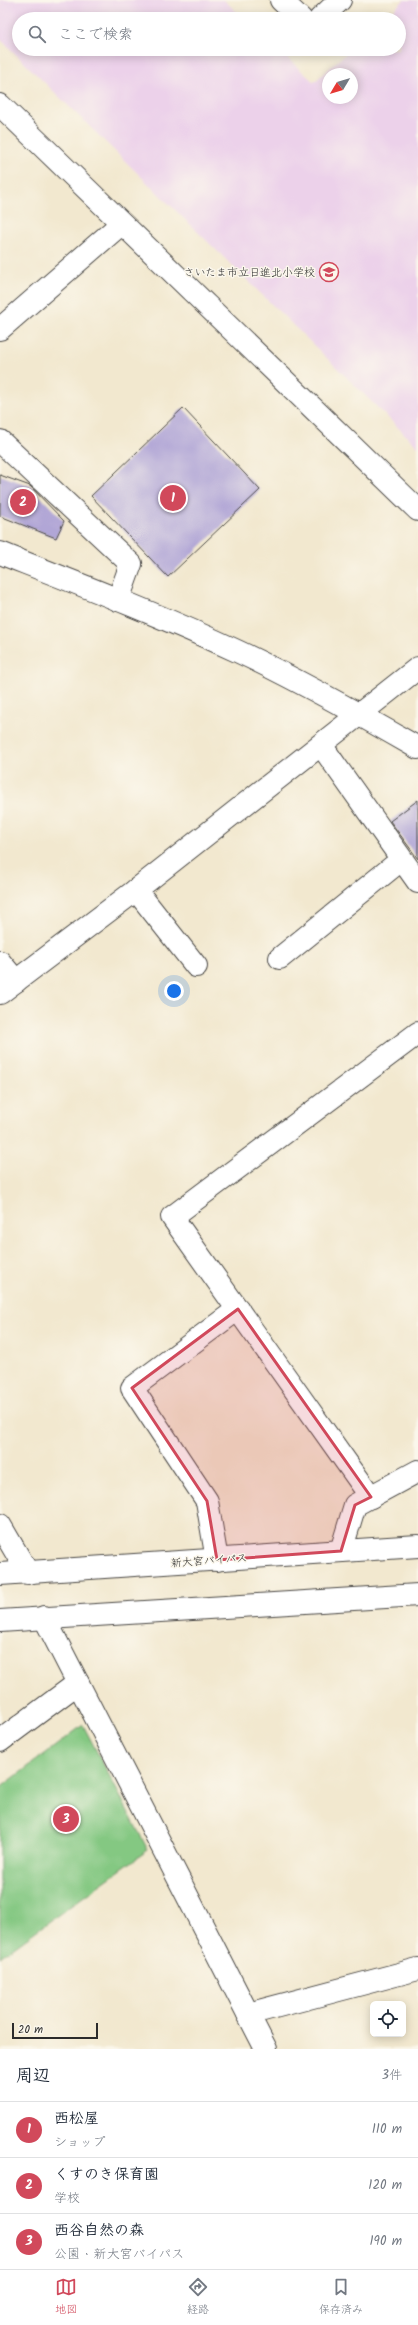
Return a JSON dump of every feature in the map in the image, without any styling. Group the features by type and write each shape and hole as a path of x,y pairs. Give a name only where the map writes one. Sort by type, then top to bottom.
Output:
{"main road":[{"path":"281,0 294,12"},
{"path":"327,12 340,0"},
{"path":"0,105 121,224 418,510"},
{"path":"0,330 121,224"},
{"path":"0,441 131,564 118,600"},
{"path":"0,553 118,600 238,651 359,714 418,748"},
{"path":"0,962 8,987 136,890 418,668"},
{"path":"321,745 418,882"},
{"path":"280,958 401,860"},
{"path":"136,890 196,966"},
{"path":"370,1497 172,1217 418,1033"},
{"path":"218,1560 207,1501 132,1388 238,1309"},
{"path":"341,1551 355,1506 418,1471"},
{"path":"0,1525 28,1573"},
{"name":"新大宮バイパス","path":"0,1574 418,1546"},
{"path":"0,1621 44,1617 418,1595"},
{"path":"44,1617 266,2049"},
{"path":"0,1741 78,1683"},
{"path":"248,2014 418,1969"}],"highlighted area":[{"path":"238,1309 371,1497 355,1505 341,1551 217,1560 207,1501 132,1388"}],"shaded area":[{"name":"さいたま市立日進北小学校","path":"0,0 224,0 237,12 12,12 12,51 0,39"},
{"name":"さいたま市立日進北小学校","path":"404,0 418,0 418,447 17,56 285,56 314,82 322,75 322,104 358,104 358,68 330,68 343,56 406,56 406,12 391,12"}],"green space":[{"path":"83,1725 148,1850 0,1957 0,1788"}],"building":[{"path":"183,408 260,490 168,577 91,496"},
{"path":"0,475 30,486 64,521 56,538 0,516"},
{"path":"418,800 418,859 390,821"}],"place":[{"name":"さいたま市立日進北小学校","path":"329,272"},
{"name":"西松屋","path":"173,498"},
{"name":"くすのき保育園","path":"23,502"},
{"name":"西谷自然の森","path":"66,1819"}]}
